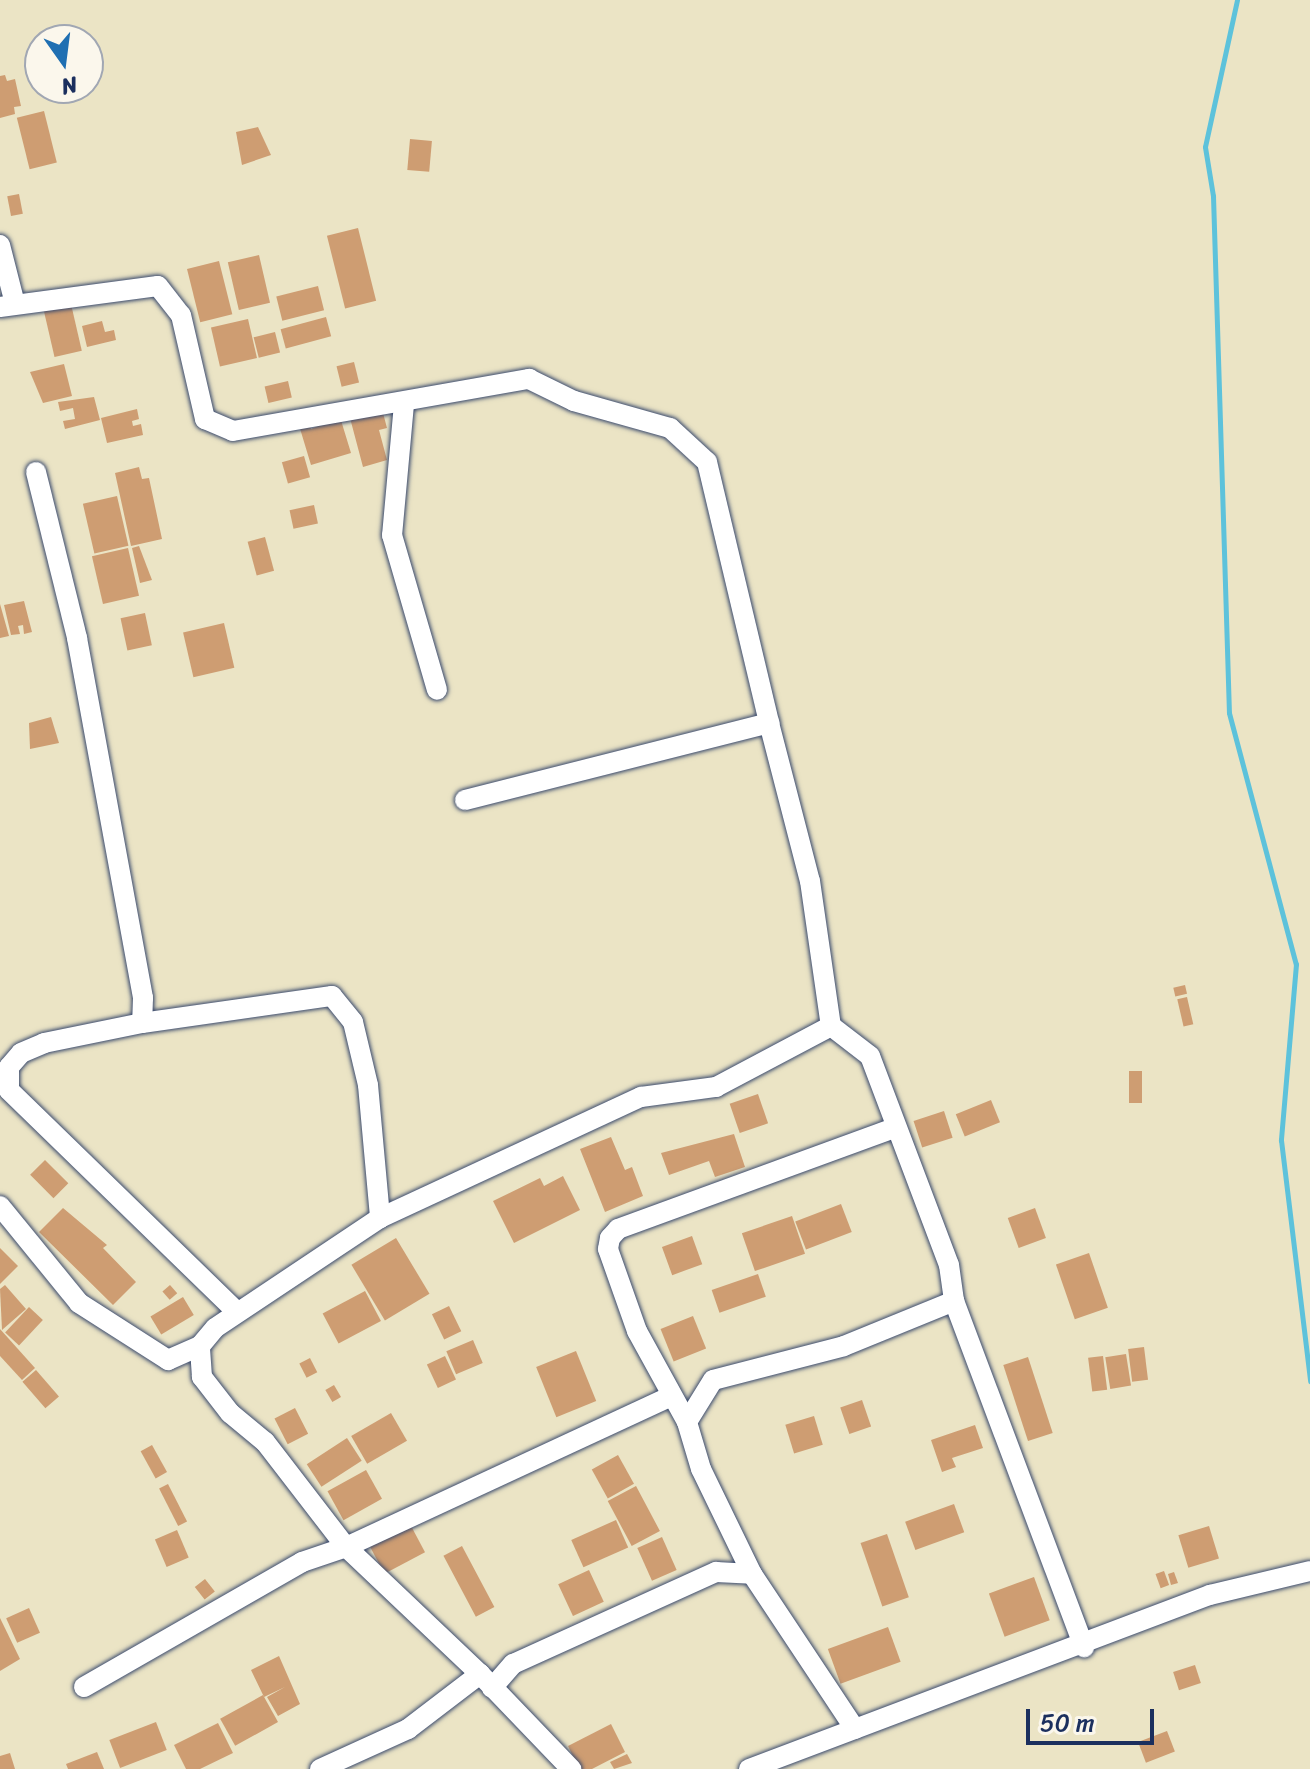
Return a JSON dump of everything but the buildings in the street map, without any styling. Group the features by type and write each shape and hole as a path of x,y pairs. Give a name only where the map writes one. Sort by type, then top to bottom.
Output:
{"street":[{"path":"0,245 8,305 158,286 181,315 205,419 233,431 308,414 404,404 529,379 574,401 670,428 707,462 810,881 831,1026 870,1056 894,1128 949,1265 954,1301 1084,1647"},
{"path":"404,404 392,535 437,690"},
{"path":"36,472 77,638 143,998 142,1023"},
{"path":"465,800 769,723"},
{"path":"236,1311 80,1154 19,1102 9,1090 4,1068 21,1053 44,1043 142,1023 332,996 353,1022 368,1085 380,1218"},
{"path":"0,1206 79,1303 168,1360 200,1346 236,1311 380,1218 641,1097 716,1087 831,1026"},
{"path":"855,1729 752,1574 701,1469 687,1422 637,1331 608,1249 610,1238 618,1229 894,1128"},
{"path":"687,1422 713,1380 844,1346 954,1301"},
{"path":"200,1346 202,1377 230,1413 265,1442 346,1547 486,1681 571,1769"},
{"path":"84,1687 302,1562 346,1547 671,1396"},
{"path":"749,1769 1084,1647 1210,1595 1310,1571"},
{"path":"320,1769 408,1729 513,1664 716,1572 752,1574"}],"waterway":[{"path":"1237,0 1205,147 1213,196 1229,713 1296,964 1281,1140 1310,1381"}]}
